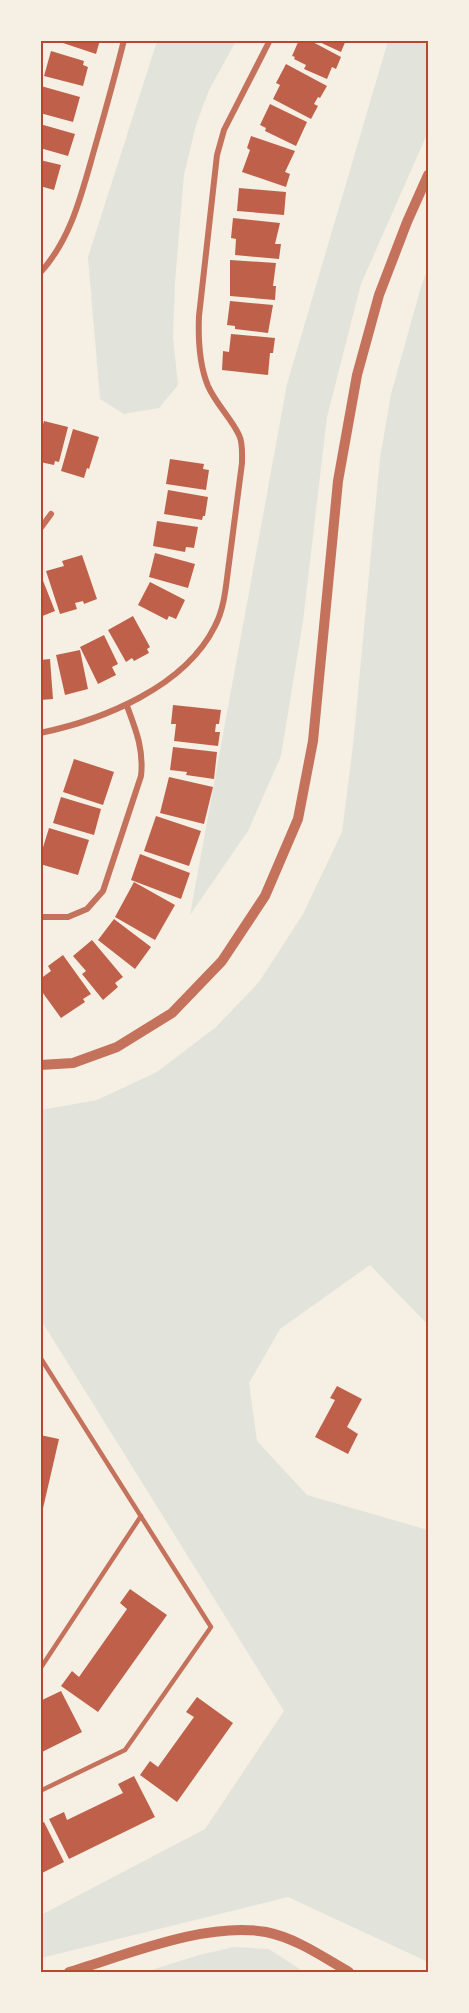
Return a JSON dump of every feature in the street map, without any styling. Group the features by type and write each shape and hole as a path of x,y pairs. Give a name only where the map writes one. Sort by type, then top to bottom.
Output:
{"street":[{"path":"40,273 53,259 68,232 81,199 124,40"},
{"path":"40,733 127,706 180,670 202,647 216,625 223,602 243,463 239,435 209,389 204,375 198,338 199,316 217,155 224,130 270,40"},
{"path":"40,1065 73,1063 117,1047 172,1013 222,961 265,896 298,819 313,741 338,481 357,375 379,295 407,222 429,175"},
{"path":"40,529 51,514"},
{"path":"41,917 68,917 87,909 103,891 141,776 140,742 127,706"},
{"path":"69,1972 195,1934 237,1930 267,1932 285,1939 336,1969 349,1972"}],"lane":[{"path":"40,1357 211,1627 124,1750 40,1791"},
{"path":"40,1669 141,1516"}],"shaded area":[{"path":"157,41 236,41 209,90 196,125 184,175 173,338 178,385 159,408 124,414 100,399 88,257"},
{"path":"388,41 428,41 428,132 361,284 327,417 303,621 281,756 248,831 190,915 287,384"},
{"path":"428,267 428,1325 370,1265 280,1329 249,1383 257,1441 307,1495 428,1530 428,1962 288,1897 41,1958 41,1915 205,1829 284,1711 41,1320 41,1110 97,1100 157,1072 216,1027 259,982 303,914 342,832 353,745 380,458 391,394"},
{"path":"234,1947 269,1949 304,1972 145,1972 199,1955"}],"building":[{"path":"54,40 100,40 96,54"},
{"path":"299,40 309,40 341,57 336,69 332,67 327,79 304,69 306,65 294,59 295,57 292,56"},
{"path":"315,40 346,40 341,52"},
{"path":"51,51 84,61 83,65 88,67 83,86 44,76"},
{"path":"286,64 327,86 314,104 318,106 311,119 273,99 280,85 276,83"},
{"path":"41,86 80,97 73,122 40,113"},
{"path":"270,104 307,122 296,146 265,131 266,128 260,125"},
{"path":"40,124 75,134 68,156 40,148"},
{"path":"251,136 295,151 285,172 290,174 286,187 242,172 250,150 247,148"},
{"path":"40,160 61,165 54,190 40,186"},
{"path":"239,188 286,192 284,215 237,211"},
{"path":"233,218 280,223 275,244 281,244 279,259 235,255 236,239 231,238"},
{"path":"230,260 276,263 273,286 276,286 275,300 230,296"},
{"path":"230,301 273,305 268,333 235,329 235,326 227,325"},
{"path":"231,334 275,338 273,353 270,353 268,375 222,370 223,351 229,352"},
{"path":"44,421 68,427 59,462 55,461 54,465 40,462 40,433"},
{"path":"73,429 99,437 84,478 61,471"},
{"path":"170,459 204,464 203,469 209,470 206,490 166,484"},
{"path":"168,490 208,497 205,516 202,520 164,514"},
{"path":"157,521 198,527 194,548 186,547 185,552 153,546"},
{"path":"155,553 195,564 188,588 149,577"},
{"path":"82,555 97,599 84,604 83,601 75,603 77,609 60,614 46,571 64,566 62,561"},
{"path":"40,573 55,611 40,617"},
{"path":"150,582 185,600 176,619 169,616 167,620 138,605"},
{"path":"133,616 150,647 147,649 149,653 134,661 132,658 126,662 108,630"},
{"path":"104,635 118,664 112,667 116,675 98,684 80,647"},
{"path":"80,650 88,689 65,695 56,655"},
{"path":"50,659 53,699 40,700 40,660"},
{"path":"173,705 221,710 215,732 220,732 218,746 174,741 176,724 171,724"},
{"path":"173,747 217,752 214,779 170,770"},
{"path":"74,759 114,772 103,805 63,792"},
{"path":"169,777 213,787 204,824 160,813"},
{"path":"61,797 101,809 94,835 53,823"},
{"path":"156,816 201,831 189,866 144,851"},
{"path":"49,828 89,840 78,875 40,864"},
{"path":"140,854 190,873 181,899 131,880"},
{"path":"134,882 175,905 155,940 115,917"},
{"path":"114,919 151,947 135,969 98,940"},
{"path":"92,940 123,977 115,983 118,987 103,1000 82,974 86,971 73,956"},
{"path":"63,955 91,994 83,999 85,1002 61,1018 40,989 40,979 51,971 48,966"},
{"path":"337,1386 362,1399 347,1427 358,1434 348,1454 315,1437 335,1400 330,1398"},
{"path":"40,1435 59,1439 41,1517 40,1517"},
{"path":"130,1589 167,1615 98,1712 61,1686 72,1671 79,1677 127,1609 120,1603"},
{"path":"61,1691 82,1732 40,1753 40,1713 43,1712 40,1701"},
{"path":"197,1697 233,1723 177,1802 140,1775 150,1761 158,1767 194,1717 186,1712"},
{"path":"134,1776 155,1817 69,1859 49,1819 64,1812 67,1820 123,1793 118,1784"},
{"path":"44,1822 64,1862 40,1874 40,1823"}]}
